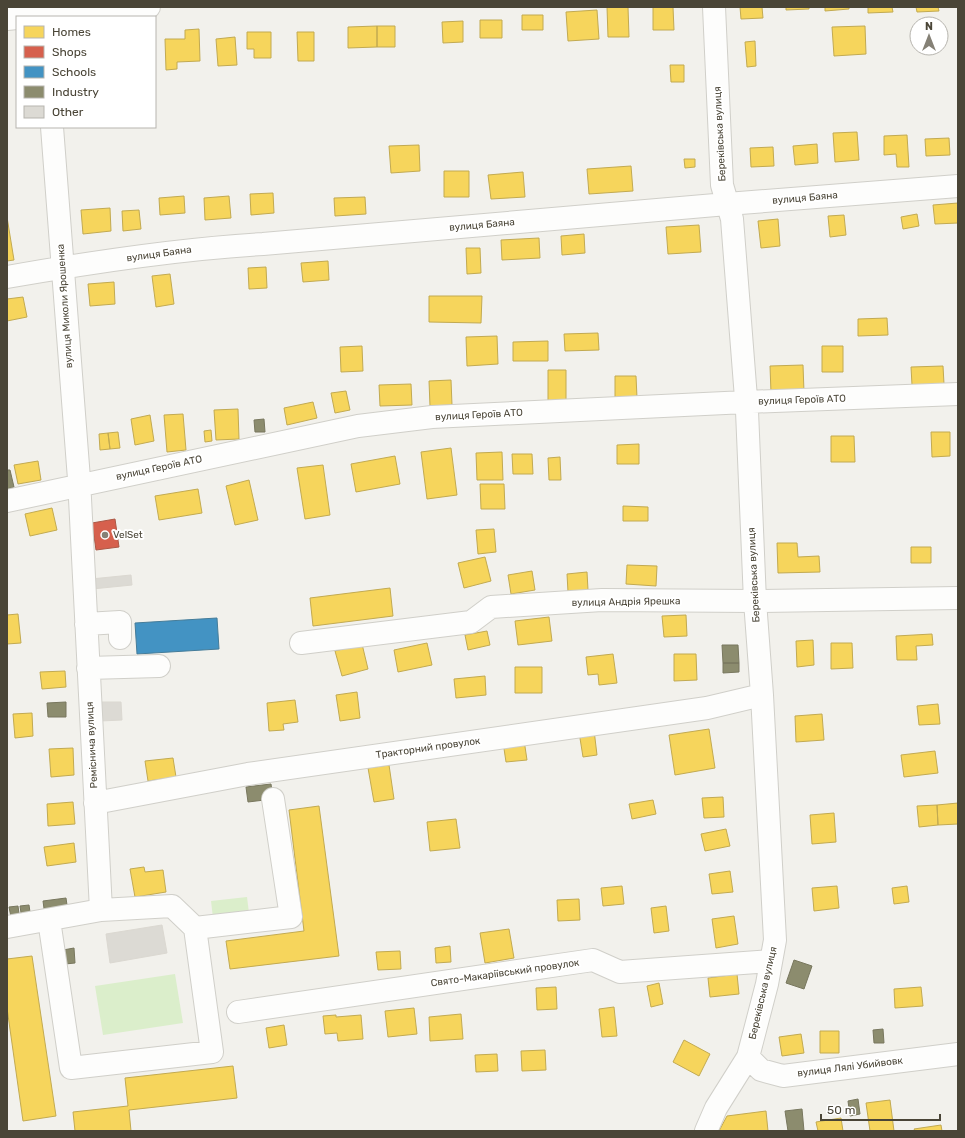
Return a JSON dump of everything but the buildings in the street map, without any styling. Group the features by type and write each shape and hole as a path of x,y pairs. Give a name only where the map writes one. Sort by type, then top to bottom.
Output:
{"street":[{"path":"40,14 149,7"},
{"name":"Береківська вулиця","path":"706,1131 716,1108 748,1057 767,984 775,940 762,695 755,601 746,402 732,219 722,185 714,7"},
{"name":"вулиця Миколи Ярошенка","path":"52,128 79,485"},
{"name":"вулиця Баяна","path":"7,277 62,267 202,248 958,186"},
{"name":"вулиця Героїв АТО","path":"7,501 358,426 432,418 746,402 958,394"},
{"name":"Реміснича вулиця","path":"79,485 101,910"},
{"name":"вулиця Андрія Ярешка","path":"301,643 471,622 491,608 602,600 755,601 958,598"},
{"path":"86,624 120,622 120,638"},
{"path":"88,668 159,666"},
{"name":"Тракторний провулок","path":"95,803 248,774 707,708 762,695"},
{"path":"195,928 291,917 273,798"},
{"path":"7,927 101,910 172,906 195,928 212,1052 71,1068 49,920"},
{"name":"Свято-Макаріївський провулок","path":"238,1012 593,960 620,972 771,961"},
{"name":"вулиця Лялі Убийвовк","path":"748,1057 761,1070 783,1076 958,1054"}],"green space":[{"path":"247,897 249,913 213,918 211,901"},
{"path":"175,974 183,1023 103,1035 95,986"}],"place":[{"name":"VelSet","path":"105,535"}]}
